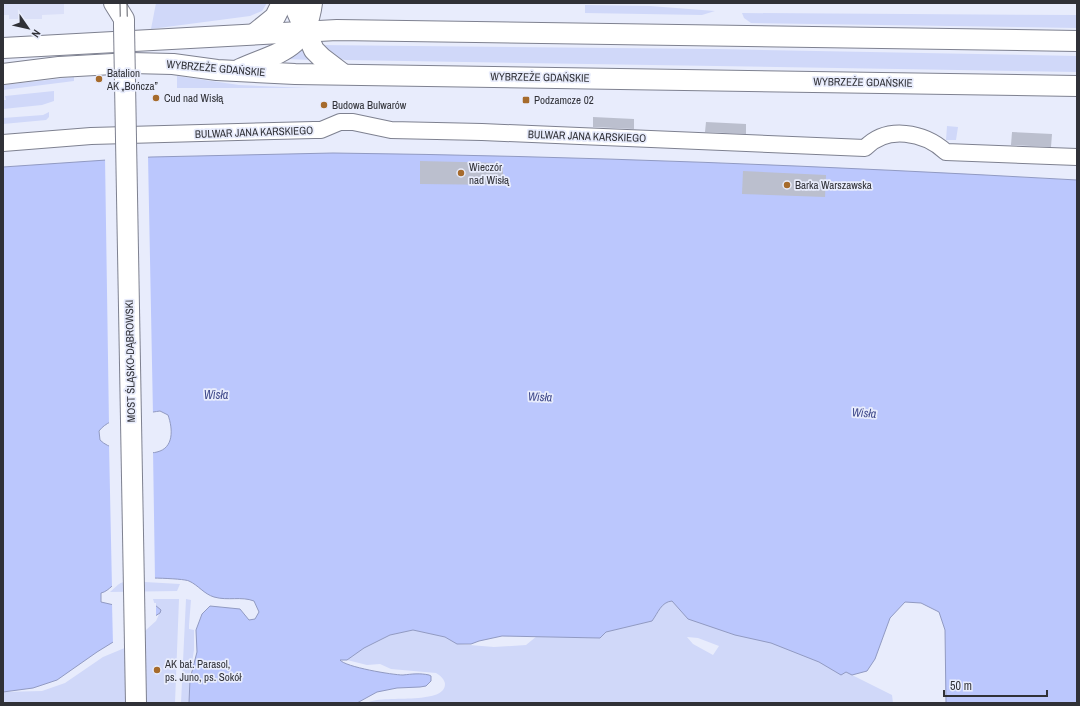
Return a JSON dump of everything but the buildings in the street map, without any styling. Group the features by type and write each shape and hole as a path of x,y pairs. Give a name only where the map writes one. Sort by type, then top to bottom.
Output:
{"main road":[{"path":"254,34 275,16 282,3"},
{"path":"293,3 314,50 343,74"},
{"path":"234,71 283,51 293,44 305,32 312,3"},
{"name":"MOST ŚLĄSKO-DĄBROWSKI","path":"124,11 136,703"},
{"path":"3,48 254,34 424,30 1077,41"},
{"name":"WYBRZEŻE GDAŃSKIE","path":"3,74 66,67 131,63 173,64 234,71 343,74 1077,86"}],"street":[{"name":"BULWAR JANA KARSKIEGO","path":"3,143 91,136 321,130 340,122 353,122 391,130 482,132 865,148 883,137 901,133 921,136 930,140 946,152 1077,157"}],"shaded area":[{"path":"3,3 64,3 64,14 42,15 42,19 9,19 9,15 3,15"},
{"path":"156,3 267,3 262,11 250,16 151,29"},
{"path":"585,5 650,6 715,11 702,15 585,13"},
{"path":"742,13 1077,15 1077,28 751,23 744,18"},
{"path":"319,45 717,49 1077,56 1077,72 345,60 336,58"},
{"path":"301,48 311,60 287,58"},
{"path":"177,76 239,85 309,88 177,88"},
{"path":"74,77 74,81 3,90 3,85"},
{"path":"54,91 54,101 42,105 3,109 3,100 6,100 5,96"},
{"path":"49,112 49,117 46,120 3,124 3,118 43,115"},
{"path":"947,126 958,127 956,140 946,140"},
{"path":"127,581 180,584 177,591 110,592 120,583"},
{"path":"661,591 846,672 892,695 893,703 367,703 386,699 435,695 442,691 445,682 436,673 391,669 380,664 367,665 347,660 364,648 390,635 413,630 445,637 457,644 494,647 526,645 537,636 581,637","holes":["687,637 698,638 719,646 713,655 693,644"]},
{"path":"153,599 179,599 175,703 3,703 3,692 42,691 65,683 103,657 127,647 156,621 161,610 155,605"},
{"path":"186,599 191,600 189,629 194,630 194,650 189,681 189,703 181,703"}],"water":[{"name":"Wisła","path":"333,153 426,154 798,166 1077,180 1077,703 946,703 945,630 939,612 921,603 905,602 890,618 875,659 867,671 852,675 846,672 841,675 819,662 771,643 735,635 688,619 672,601 665,603 660,608 652,621 606,632 600,638 502,636 471,644 457,644 445,637 413,630 390,635 364,648 347,660 340,660 344,663 359,668 390,674 429,675 431,676 431,681 426,686 397,688 377,692 357,703 189,703 190,679 197,652 196,630 202,614 210,606 240,609 249,620 255,619 259,612 254,601 214,597 207,594 189,581 146,578 129,578 121,580 101,593 101,602 114,605 155,605 161,610 160,613 97,652 57,680 33,688 3,692 3,167 151,157","holes":["160,411 168,415 171,426 171,437 167,446 163,450 155,453 116,448 100,440 99,431 104,426 119,418"]}],"pier":[{"path":"148,155 153,415 120,421 109,425 105,157"},
{"path":"109,444 125,448 153,450 155,580 124,581 112,588"},
{"path":"112,603 156,603 156,619 113,645"}],"tram line":[{"path":"120,3 132,703"},
{"path":"127,3 139,703"}],"place":[{"name":"Batalion AK „Bończa”","path":"99,79"},
{"name":"Cud nad Wisłą","path":"156,98"},
{"name":"Podzamcze 02","path":"526,100"},
{"name":"Budowa Bulwarów","path":"324,105"},
{"name":"Wieczór nad Wisłą","path":"461,173"},
{"name":"Barka Warszawska","path":"787,185"},
{"name":"AK bat. Parasol, ps. Juno, ps. Sokół","path":"157,670"}]}
